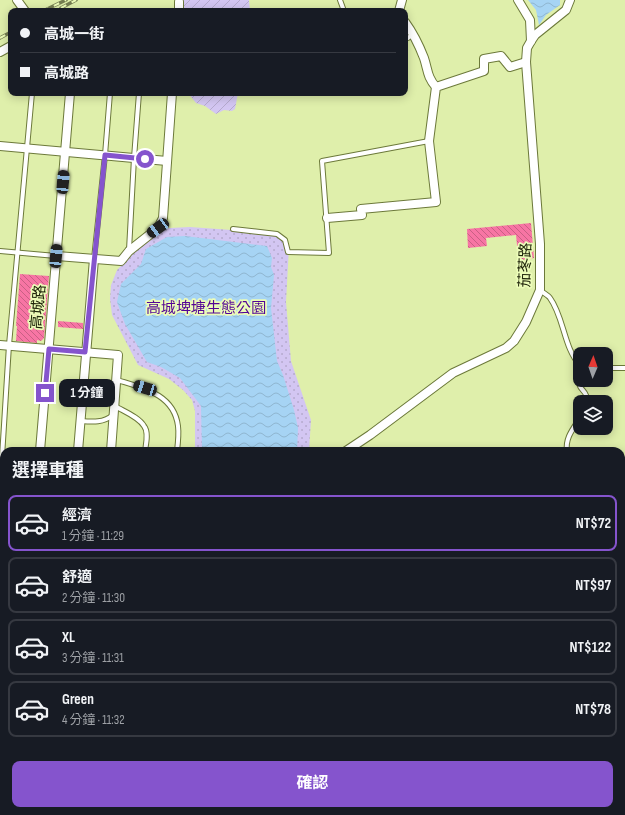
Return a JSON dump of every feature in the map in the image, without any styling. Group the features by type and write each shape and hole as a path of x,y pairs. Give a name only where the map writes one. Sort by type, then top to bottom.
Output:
{"street":[{"path":"17,0 24,8"},
{"name":"茄苳路","path":"352,447 453,373 506,348 514,341 526,322 540,290 540,244 526,62 527,48 531,40 530,20 518,0"},
{"path":"531,40 566,10 570,0"},
{"path":"179,2 179,8"},
{"path":"327,218 362,215 361,209 436,202 429,141 436,87 430,80 424,60 413,34 408,26"},
{"path":"436,87 484,71 484,59 501,56 510,67 526,62"},
{"name":"高城路","path":"40,447 70,96"},
{"path":"56,256 121,261 129,251 158,228 163,218 172,96"},
{"path":"0,146 167,161"},
{"path":"78,447 85,352 94,259"},
{"path":"0,345 118,355 111,447"}],"lane":[{"path":"408,38 413,34"},
{"path":"3,447 9,346 32,96"},
{"path":"94,259 110,96"},
{"path":"129,251 139,96"},
{"path":"233,230 277,234 285,240 288,252 329,253 322,161 429,141"},
{"path":"0,251 56,256"},
{"path":"540,290 550,298 563,325 573,354"},
{"path":"613,368 625,368"},
{"path":"116,379 145,388 166,400 174,410 179,427 177,447"},
{"path":"579,387 586,395"},
{"path":"114,406 134,416 145,426 147,438 146,447"},
{"path":"80,421 98,422 107,420 113,414"},
{"path":"566,447 568,436 573,428"}],"green space":[{"path":"183,0 249,0 250,8 182,8"},
{"path":"190,96 237,96 235,109 232,111 224,110 216,114 205,106 196,103"},
{"name":"高城埤塘生態公園","path":"190,227 269,234 281,238 289,247 286,302 291,361 311,420 309,447 195,447 195,411 192,400 183,390 169,379 138,365 112,315 110,299 111,285 117,270 145,241 162,229"}],"water":[{"path":"528,0 560,0 560,5 546,15 539,25 536,10"},
{"name":"高城埤塘生態公園","path":"185,236 267,246 272,258 271,267 274,275 271,308 277,361 294,410 298,428 297,447 202,447 201,406 180,378 161,367 147,362 125,324 117,302 121,284 141,264 146,249 167,237"}],"building":[{"path":"531,223 534,258 528,259 528,265 519,265 516,235 486,238 487,246 468,248 467,229"},
{"path":"20,274 49,276 44,338 41,341 37,340 37,343 16,341"},
{"path":"58,321 83,323 83,329 58,327"}],"railway":[{"path":"49,8 66,0"},
{"path":"61,8 76,0"},
{"path":"0,38 8,34"}],"route":[{"path":"45,393 49,349 85,352 105,155 145,159"}]}
